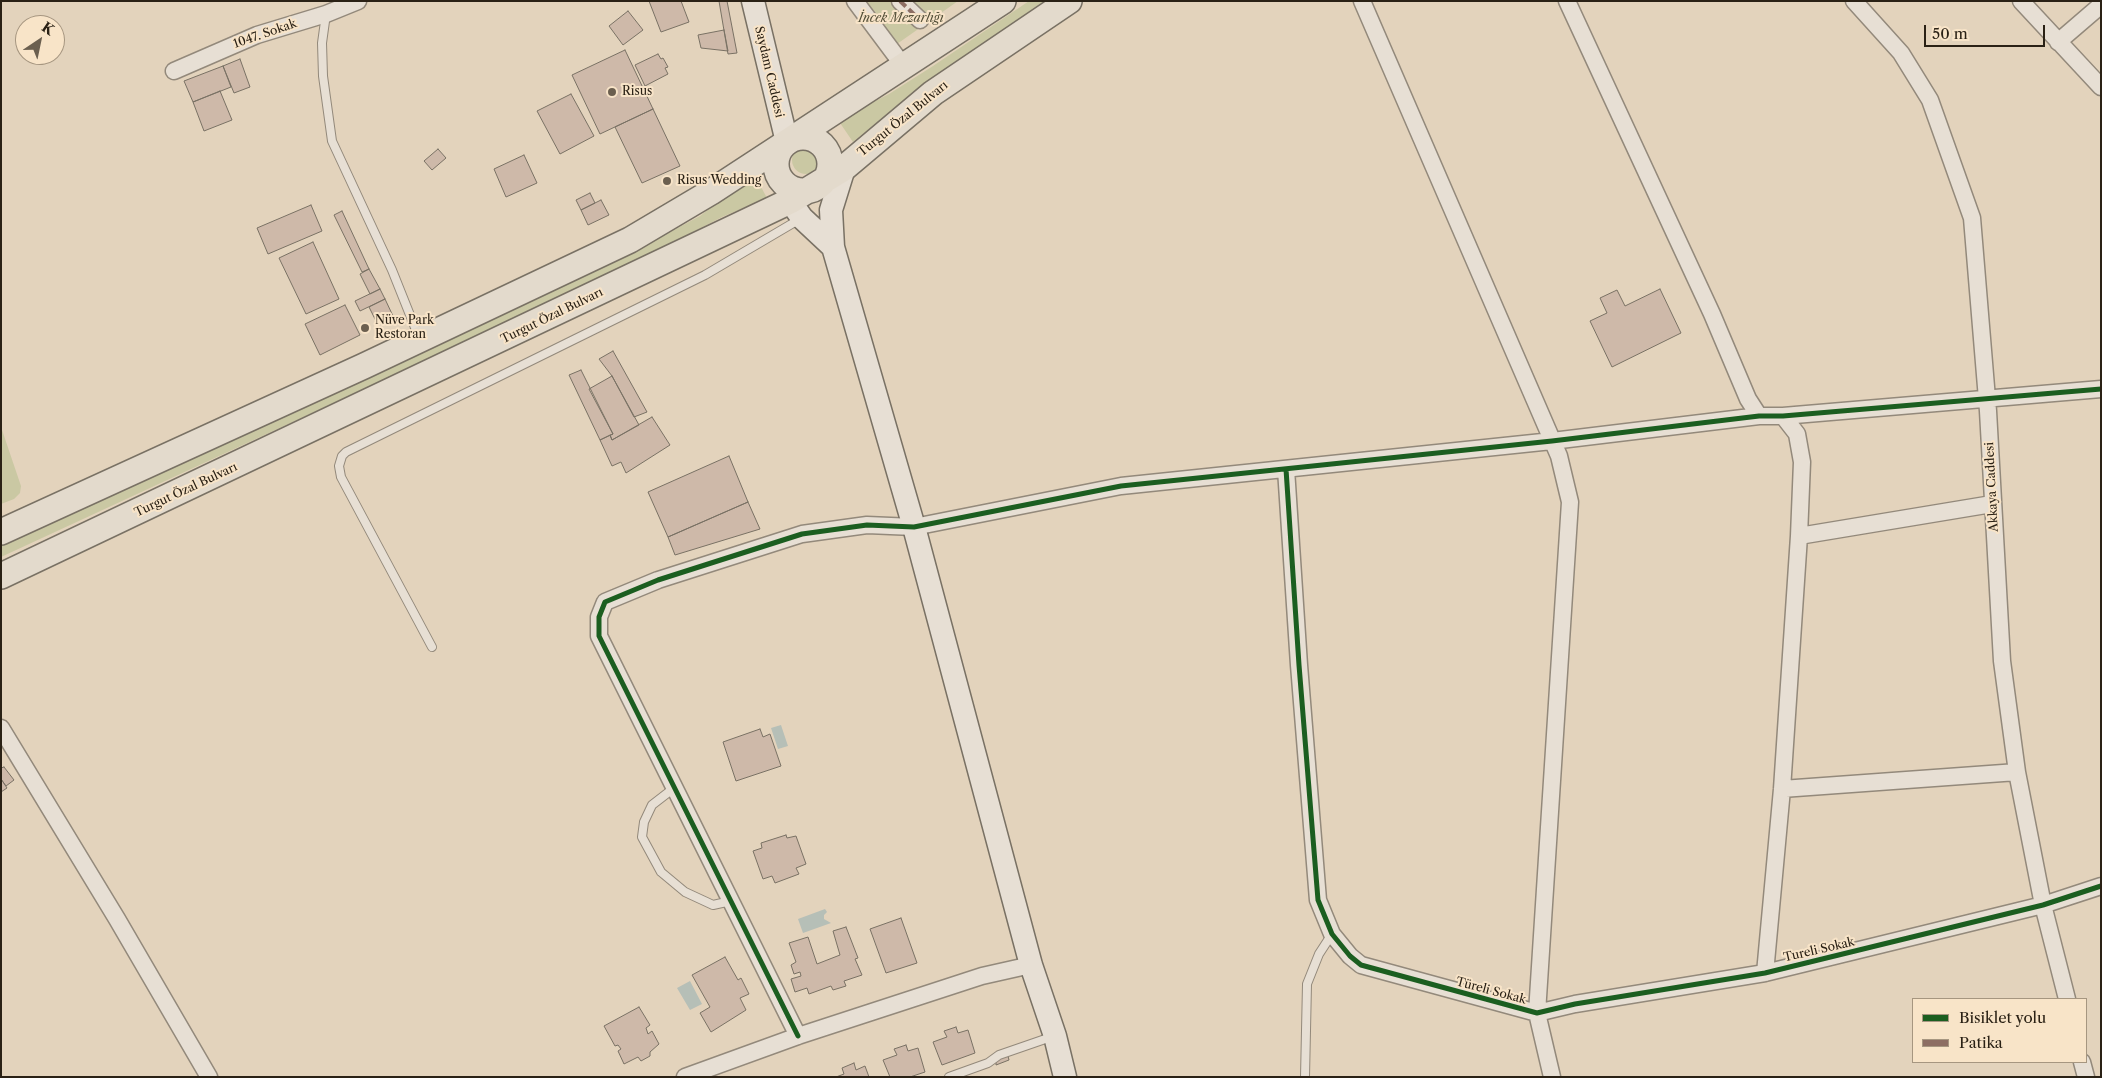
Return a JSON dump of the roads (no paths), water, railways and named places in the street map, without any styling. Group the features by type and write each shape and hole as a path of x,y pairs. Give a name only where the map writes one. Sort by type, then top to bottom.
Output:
{"main road":[{"path":"1,532 420,340 630,240 711,192 904,68 1003,1"},
{"name":"Turgut Özal Bulvarı","path":"1,576 796,210 815,188 844,168 933,93 1069,1"},
{"path":"803,137 812,138 825,149 830,166 827,175 815,188 797,190 782,181 776,165 781,148 787,142 803,137"}],"street":[{"name":"1047. Sokak","path":"174,71 257,35 326,14 358,1"},
{"name":"Saydam Caddesi","path":"753,1 787,142"},
{"path":"855,1 904,68"},
{"path":"900,1 920,20"},
{"path":"1362,1 1559,456 1570,502 1537,1013 1552,1077"},
{"path":"1567,1 1712,314 1748,399 1759,416"},
{"name":"Akkaya Caddesi","path":"1854,1 1901,53 1930,100 1972,218 1987,400 2002,661 2017,772 2043,905 2067,998"},
{"path":"2021,1 2101,87"},
{"path":"2058,42 2101,6"},
{"path":"844,168 831,210 833,247 914,527 1031,965 1055,1036 1065,1077"},
{"path":"796,210 833,247"},
{"path":"798,1036 599,636 599,617 605,602 658,580 802,534 867,525 914,527 1120,486 1552,441 1759,416 1783,416 1987,400 2101,389"},
{"path":"1765,973 1782,789 1799,536 1802,462 1797,434 1783,416"},
{"name":"Türeli Sokak","path":"1286,468 1299,665 1318,900 1332,934 1350,956 1361,965 1537,1013"},
{"path":"1799,536 1992,504"},
{"path":"1,728 117,919 209,1077"},
{"path":"1782,789 2017,772"},
{"name":"Tureli Sokak","path":"1537,1013 1575,1004 1765,973 2043,905 2101,886"},
{"path":"685,1077 798,1036 982,976 1031,965"},
{"path":"2082,1063 2086,1077"}],"lane":[{"path":"326,14 322,43 323,76 332,141 392,270 420,340"},
{"path":"432,647 341,477 338,466 342,456 354,448 705,275 796,210"},
{"path":"674,788 652,805 644,822 642,837 661,872 684,892 713,905 731,901"},
{"path":"1305,1077 1307,984 1319,954 1332,934"},
{"path":"949,1077 988,1063 999,1055 1055,1036"}],"place":[{"name":"Risus","path":"612,92"},
{"name":"Risus Wedding","path":"667,181"},
{"name":"Nüve Park Restoran","path":"365,328"}],"park label":[{"name":"İncek Mezarlığı","path":"901,19"}]}
